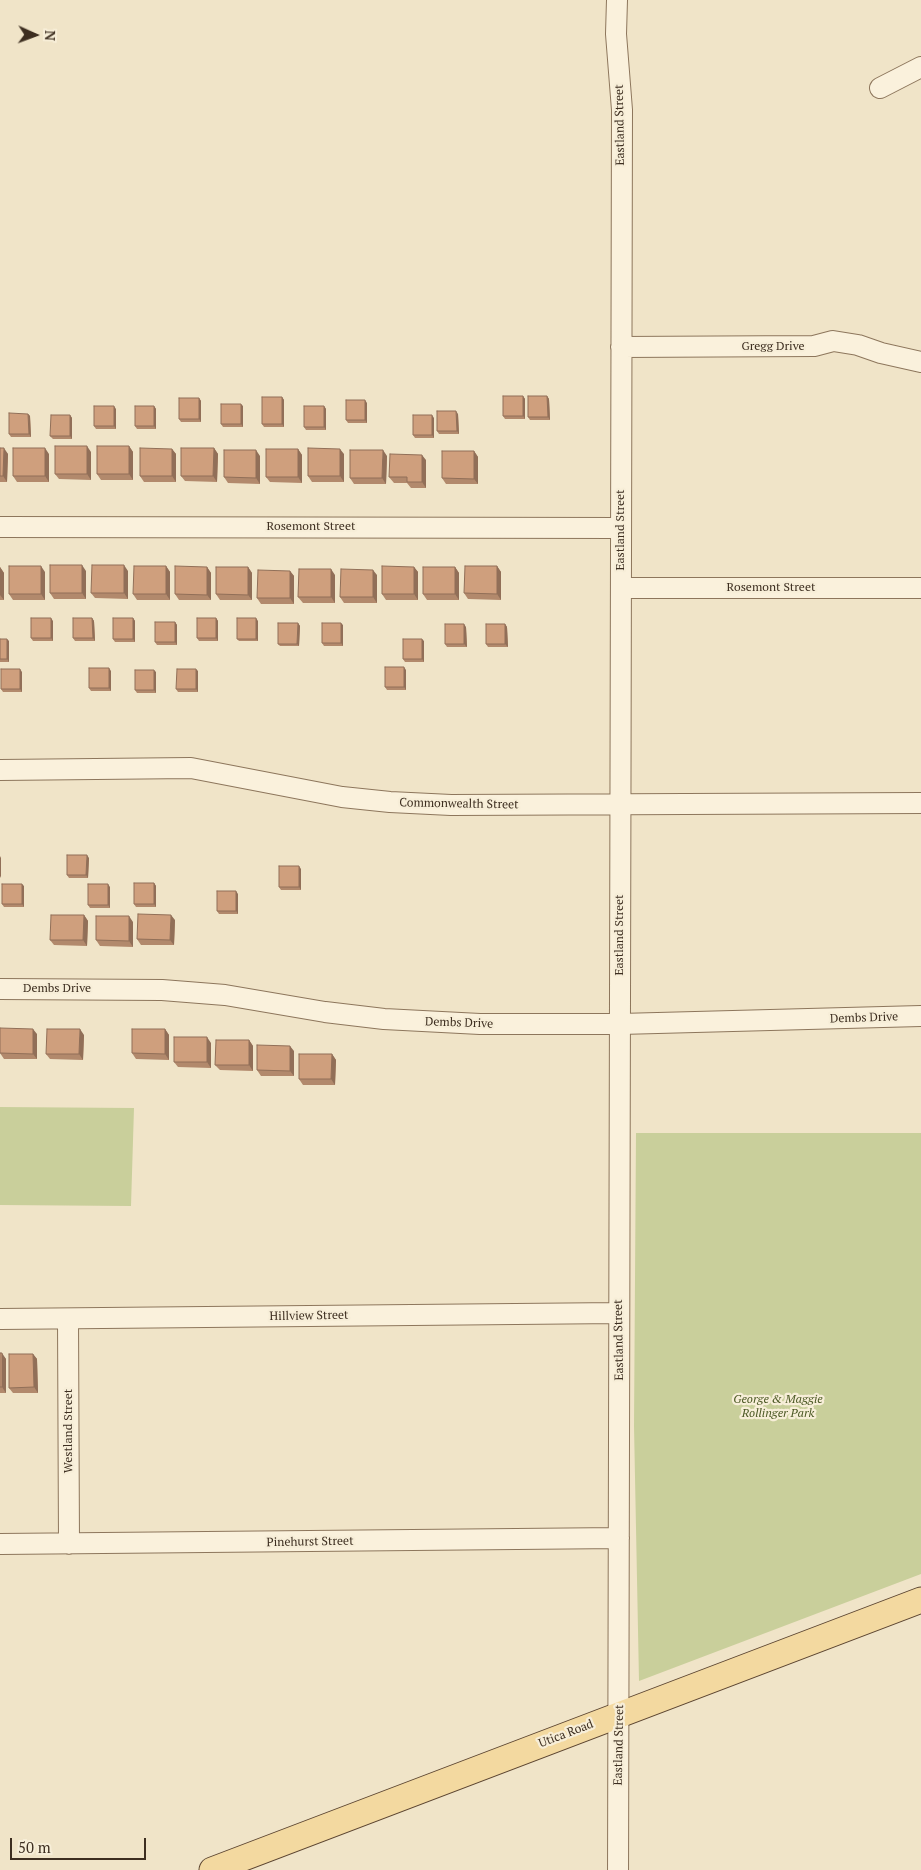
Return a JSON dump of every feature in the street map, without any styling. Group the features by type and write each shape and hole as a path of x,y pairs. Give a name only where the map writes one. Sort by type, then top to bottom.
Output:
{"main road":[{"name":"Utica Road","path":"212,1870 248,1863 619,1714 921,1600"}],"street":[{"name":"Eastland Street","path":"617,0 616,34 622,110 618,1870"},
{"path":"880,88 921,67"},
{"name":"Gregg Drive","path":"621,347 814,346 833,341 858,345 880,353 921,362"},
{"name":"Rosemont Street","path":"0,527 621,528"},
{"name":"Rosemont Street","path":"621,588 921,588"},
{"name":"Commonwealth Street","path":"0,770 192,768 342,797 451,806 921,803"},
{"name":"Dembs Drive","path":"0,989 162,990 207,993 325,1012 433,1023 620,1024 921,1016"},
{"name":"Hillview Street","path":"0,1319 618,1313"},
{"name":"Westland Street","path":"68,1319 69,1544"},
{"name":"Pinehurst Street","path":"0,1544 619,1538"}],"green space":[{"path":"0,1107 134,1108 131,1206 0,1205"},
{"name":"George & Maggie Rollinger Park","path":"636,1133 921,1133 921,1574 639,1681 634,1426"}],"building":[{"path":"503,396 523,396 523,416 503,416"},
{"path":"528,396 547,396 548,417 528,417"},
{"path":"262,397 282,397 282,424 262,424"},
{"path":"179,398 199,398 199,419 179,419"},
{"path":"346,400 365,400 365,420 346,420"},
{"path":"221,404 241,404 241,424 221,424"},
{"path":"94,406 114,406 114,426 94,426"},
{"path":"135,406 154,406 154,426 135,426"},
{"path":"304,406 324,406 324,427 304,427"},
{"path":"437,411 456,411 457,431 437,431"},
{"path":"9,413 28,414 29,434 9,434"},
{"path":"51,415 70,415 70,436 50,436"},
{"path":"413,415 432,415 432,435 413,435"},
{"path":"55,446 87,446 87,474 55,474"},
{"path":"97,446 129,446 129,474 97,474"},
{"path":"0,448 4,448 3,476 0,476"},
{"path":"13,448 45,448 45,476 13,476"},
{"path":"140,448 172,449 172,476 140,476"},
{"path":"181,448 214,448 213,476 181,476"},
{"path":"308,448 340,449 340,476 308,476"},
{"path":"266,449 298,449 298,477 266,477"},
{"path":"224,450 256,450 256,478 224,477"},
{"path":"350,450 383,450 382,478 350,478"},
{"path":"442,451 474,451 474,479 442,478"},
{"path":"390,454 422,455 422,482 407,482 407,477 389,477"},
{"path":"50,565 82,565 82,593 50,593"},
{"path":"92,565 124,565 124,593 91,593"},
{"path":"9,566 41,566 41,594 9,594"},
{"path":"134,566 166,566 166,594 133,594"},
{"path":"175,566 207,567 207,595 175,594"},
{"path":"382,566 414,567 414,594 382,594"},
{"path":"465,566 497,566 497,594 464,593"},
{"path":"216,567 248,567 248,595 216,594"},
{"path":"423,567 455,567 455,594 423,594"},
{"path":"299,569 331,569 331,597 298,597"},
{"path":"341,569 373,570 373,597 340,597"},
{"path":"258,570 290,571 290,598 257,598"},
{"path":"31,618 51,618 51,638 31,638"},
{"path":"73,618 92,618 93,638 73,638"},
{"path":"113,618 133,618 133,639 113,639"},
{"path":"197,618 216,618 216,638 197,638"},
{"path":"237,618 256,618 256,639 237,639"},
{"path":"155,622 175,622 175,642 155,642"},
{"path":"278,623 298,623 297,644 278,644"},
{"path":"322,623 341,623 341,643 322,643"},
{"path":"445,624 464,624 464,644 445,644"},
{"path":"486,624 505,624 505,644 486,644"},
{"path":"0,639 7,639 7,659 0,659"},
{"path":"403,639 422,639 422,659 403,659"},
{"path":"385,667 404,667 404,687 385,687"},
{"path":"89,668 109,668 109,688 89,688"},
{"path":"1,669 20,669 20,689 1,689"},
{"path":"177,669 196,669 196,689 176,689"},
{"path":"135,670 154,670 154,690 135,690"},
{"path":"67,855 87,855 86,875 67,875"},
{"path":"279,866 299,866 299,887 279,887"},
{"path":"134,883 154,883 154,904 134,904"},
{"path":"2,884 22,884 22,904 2,904"},
{"path":"88,884 108,884 108,905 88,905"},
{"path":"217,891 236,891 236,911 217,911"},
{"path":"138,914 171,915 170,940 137,939"},
{"path":"51,915 84,915 83,940 50,940"},
{"path":"96,916 129,916 129,941 96,940"},
{"path":"0,1028 33,1029 33,1054 0,1053"},
{"path":"47,1029 80,1029 79,1054 46,1054"},
{"path":"132,1029 165,1029 165,1054 132,1053"},
{"path":"174,1037 207,1037 207,1062 174,1062"},
{"path":"216,1040 249,1040 249,1065 215,1065"},
{"path":"257,1045 290,1046 290,1071 257,1070"},
{"path":"299,1054 332,1054 331,1079 299,1079"},
{"path":"0,1353 2,1353 2,1387 0,1387"},
{"path":"9,1354 33,1354 34,1387 9,1388"}]}
